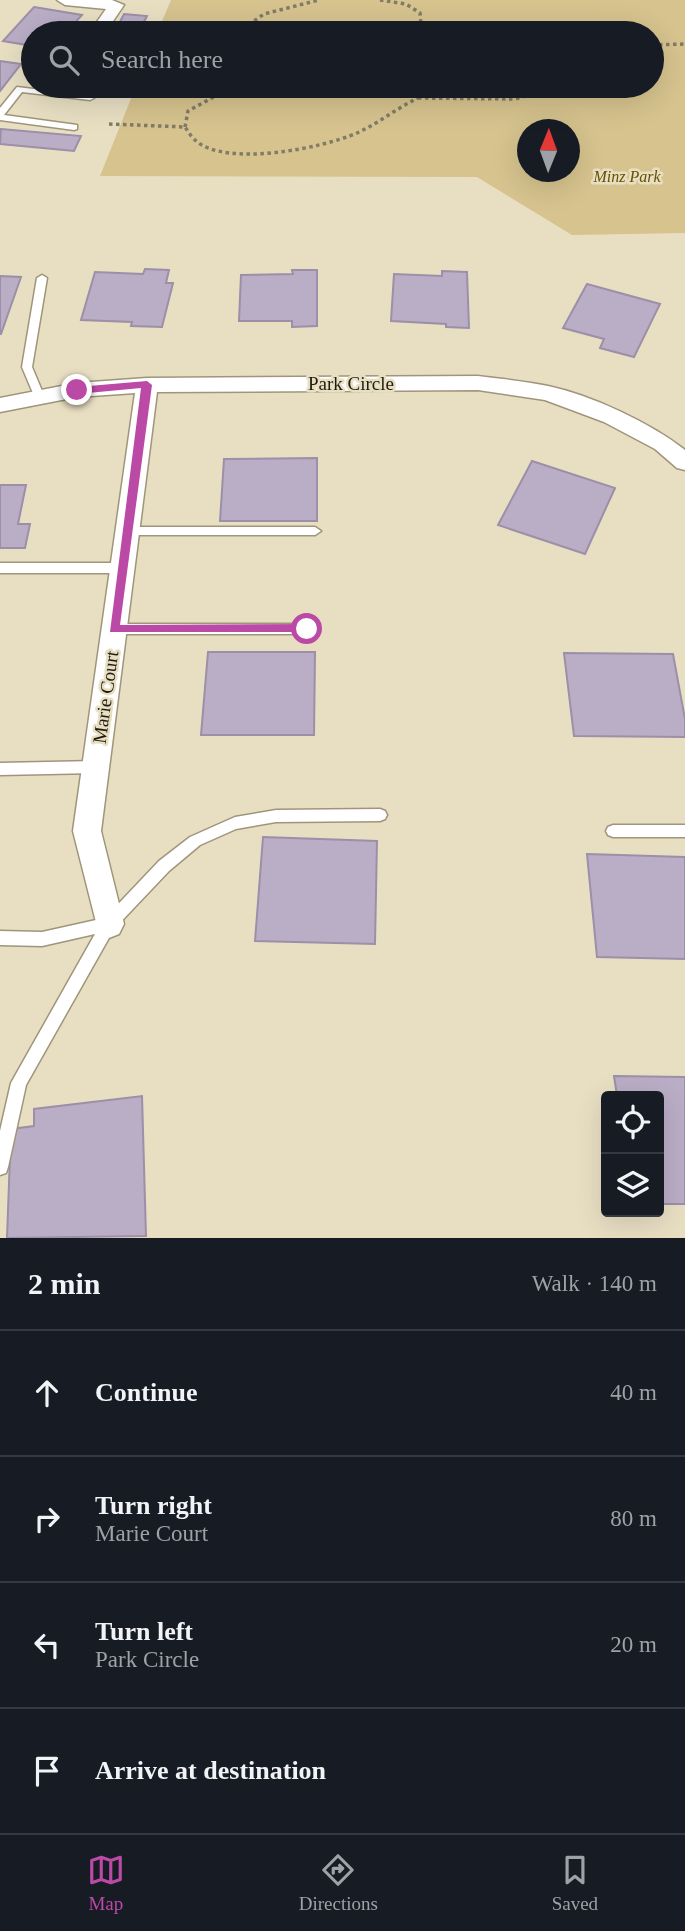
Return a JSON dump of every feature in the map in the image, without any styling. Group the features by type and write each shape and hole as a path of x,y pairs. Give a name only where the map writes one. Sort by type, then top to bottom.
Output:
{"street":[{"path":"65,0 117,2"},
{"path":"105,21 117,2"},
{"name":"Park Circle","path":"0,405 77,390 147,385 478,383 548,393 612,417 663,444 685,462"},
{"name":"Marie Court","path":"109,924 87,831 147,385"}],"lane":[{"path":"21,89 0,115 74,127"},
{"path":"40,398 27,367 42,278"},
{"path":"127,531 315,531"},
{"path":"0,568 122,568"},
{"path":"114,629 307,629"},
{"path":"0,769 96,767"},
{"path":"0,1167 19,1083 109,924 164,866 195,841 235,823 276,816 380,815"},
{"path":"613,831 685,831"},
{"path":"0,938 41,939 109,924"}],"path":[{"path":"250,21 289,5 319,0"},
{"path":"380,0 406,4 420,13 421,21"},
{"path":"664,45 685,44"},
{"path":"212,98 188,111 184,127 188,136 206,146 241,153 274,153 352,135 418,98 519,98"},
{"path":"108,124 184,127"}],"green space":[{"name":"Minz Park","path":"171,0 685,0 685,233 572,235 477,177 100,176 131,98 664,98 664,21 162,21"}],"building":[{"path":"34,7 82,15 77,21 21,21"},
{"path":"124,14 147,16 144,21 120,21"},
{"path":"21,21 21,44 3,41"},
{"path":"0,61 21,64 0,91"},
{"path":"1,129 81,136 74,151 0,144"},
{"path":"145,269 169,270 166,283 173,283 162,327 131,326 132,322 81,320 95,272 143,274"},
{"path":"292,270 317,270 317,326 292,327 292,321 239,321 241,275 293,274"},
{"path":"442,271 467,272 469,328 391,321 394,274 442,276"},
{"path":"0,276 21,277 1,334 0,334"},
{"path":"587,284 660,304 634,357 600,348 604,339 563,328"},
{"path":"317,458 317,521 220,521 224,459"},
{"path":"532,461 615,488 585,554 498,525"},
{"path":"0,485 26,485 18,524 30,524 25,548 0,548"},
{"path":"208,652 315,652 314,735 201,735"},
{"path":"564,653 673,654 685,719 685,737 574,736"},
{"path":"263,837 377,841 375,944 255,941"},
{"path":"587,854 685,857 685,959 597,957"},
{"path":"614,1076 685,1077 685,1204 664,1204 664,1091 616,1091"},
{"path":"142,1096 146,1236 7,1238 11,1129 34,1126 34,1109"}],"route":[{"path":"77,390 147,385 114,629 307,629"}]}
